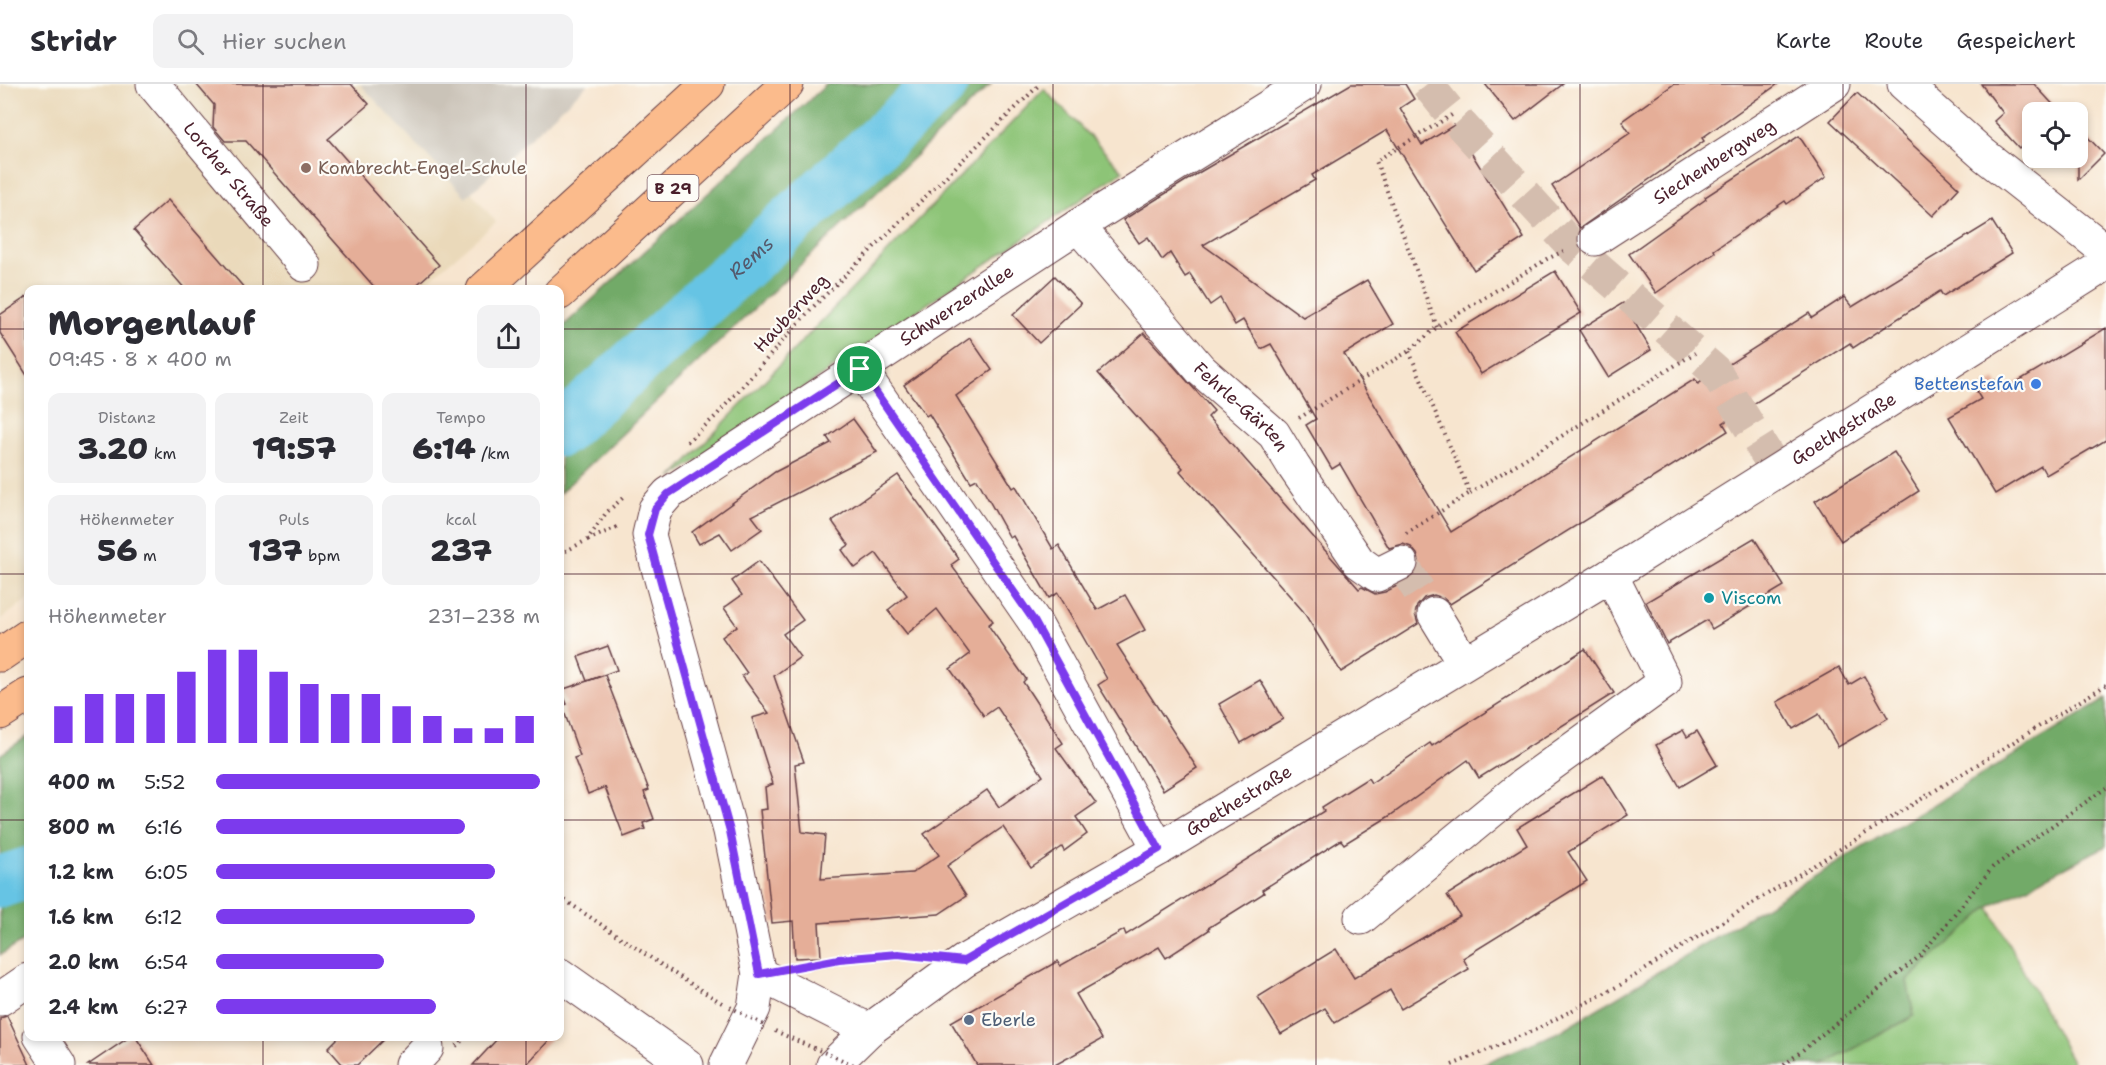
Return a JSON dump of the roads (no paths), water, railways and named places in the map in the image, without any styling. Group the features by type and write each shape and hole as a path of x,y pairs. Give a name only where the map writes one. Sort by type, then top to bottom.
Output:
{"highway":[{"name":"B 29","path":"488,285 708,84"},
{"name":"B 29","path":"564,288 787,84"},
{"path":"0,655 24,639"},
{"path":"0,713 24,698"}],"street":[{"name":"Lorcher Straße","path":"153,84 304,265"},
{"name":"Schwerzerallee","path":"759,974 730,831 648,535 643,500 668,494 1077,226 1305,84"},
{"name":"Siechenbergweg","path":"1595,239 1834,84"},
{"path":"1904,84 1984,155 2106,251"},
{"name":"Fehrle-Gärten","path":"1077,226 1201,370 1274,434 1359,562 1377,574 1400,550"},
{"name":"Goethestraße","path":"833,1065 869,1030 964,961 1159,849 1611,575 2106,264"},
{"path":"860,369 1034,621 1159,849"},
{"path":"1361,918 1523,785 1665,682 1611,575"},
{"path":"1434,614 1464,663"},
{"path":"726,1065 754,1008 759,974 869,1030"},
{"path":"564,978 687,1065"},
{"path":"13,991 24,1012"},
{"path":"43,1041 59,1065"}],"waterway":[{"name":"Rems","path":"564,427 942,84"},
{"name":"Rems","path":"0,882 24,874"}],"tunnel":[{"path":"1427,84 1452,115 1573,247 1715,371 1777,471"},
{"path":"1401,563 1434,614"}],"place":[{"name":"Kombrecht-Engel-Schule","path":"306,168"},
{"name":"Bettenstefan","path":"2036,384"},
{"name":"Viscom","path":"1709,598"},
{"name":"Eberle","path":"969,1020"}]}
